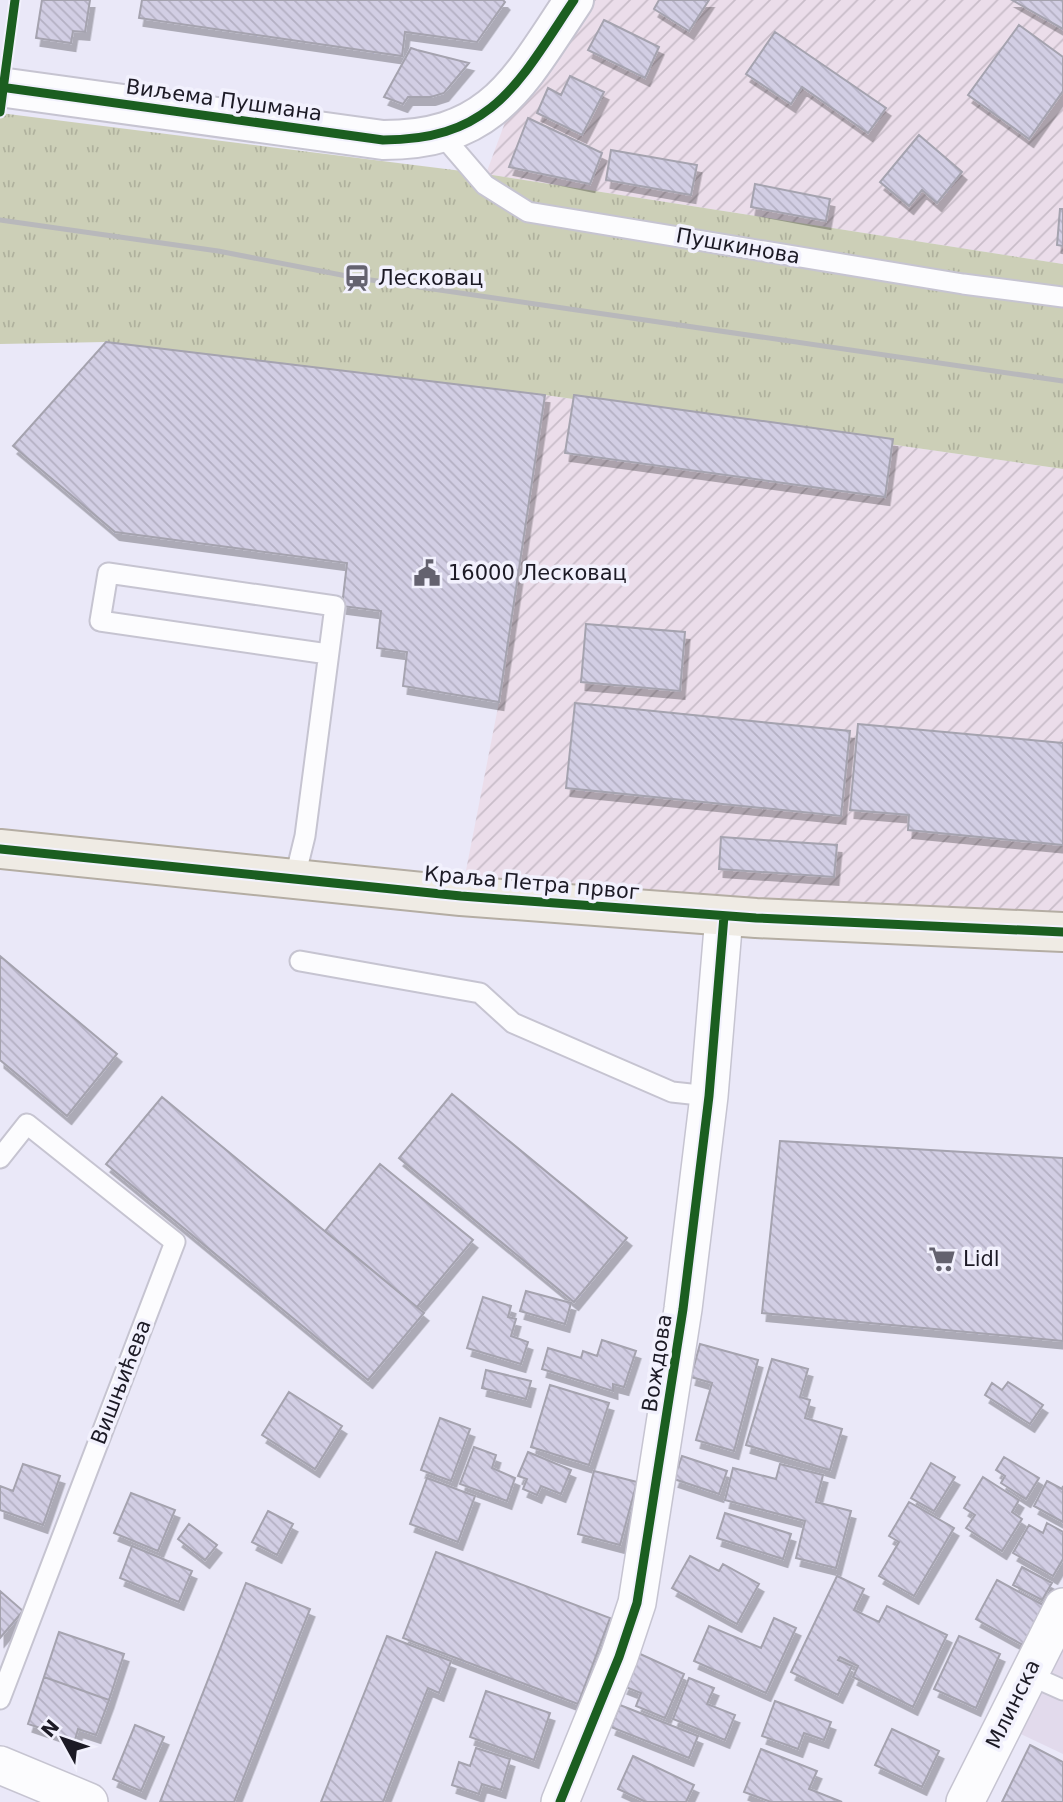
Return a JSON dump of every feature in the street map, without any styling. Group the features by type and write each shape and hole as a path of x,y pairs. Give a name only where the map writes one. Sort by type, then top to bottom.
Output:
{"main road":[{"name":"Краља Петра првог","path":"0,849 461,896 724,916 1063,932"}],"street":[{"name":"Виљема Пушмана","path":"0,87 383,140 417,140 443,135 477,118 521,79 574,0"},
{"name":"Вождова","path":"560,1802 619,1657 637,1603 683,1309 709,1096 724,916"},
{"name":"Млинска","path":"965,1802 1063,1607"},
{"path":"0,1765 89,1802"}],"lane":[{"name":"Пушкинова","path":"443,135 485,185 528,212 963,284 1063,297"},
{"path":"295,877 305,836 335,606 108,573 100,621 328,654"},
{"path":"300,961 480,993 513,1023 672,1092 709,1096"},
{"name":"Вишњићева","path":"0,1158 27,1124 175,1242 0,1699"},
{"path":"1027,1674 1063,1690"}],"shaded area":[{"path":"574,0 1063,0 1063,264 486,174 521,79"},
{"path":"545,395 1063,469 1063,933 461,896 499,702"},
{"path":"1063,1609 1063,1754 1002,1725"}],"green space":[{"path":"0,113 486,174 1063,264 1063,469 545,395 106,342 0,344"}],"building":[{"path":"42,0 90,0 85,32 73,31 71,43 36,38"},
{"path":"142,0 505,2 477,42 405,32 402,56 139,18"},
{"path":"659,0 709,0 689,31 654,9"},
{"path":"1012,0 1063,0 1063,29"},
{"path":"604,20 659,47 645,78 588,50"},
{"path":"1019,25 1063,57 1063,91 1029,139 968,95"},
{"path":"775,32 886,108 868,133 802,87 791,104 746,74"},
{"path":"411,48 469,63 444,93 431,97 408,97 403,104 384,97"},
{"path":"570,76 604,92 582,135 537,113 548,88 561,95"},
{"path":"528,118 602,153 590,184 509,167"},
{"path":"919,135 962,172 937,203 922,190 909,206 880,182"},
{"path":"611,150 697,165 691,195 606,180"},
{"path":"755,184 830,199 826,221 751,207"},
{"path":"1060,209 1063,209 1063,246 1057,245"},
{"path":"106,342 545,395 499,702 403,686 407,652 377,648 381,611 342,606 347,563 115,532 13,446"},
{"path":"574,395 893,439 885,497 565,453"},
{"path":"586,624 685,632 680,691 581,682"},
{"path":"575,703 850,731 841,816 566,788"},
{"path":"858,724 1063,743 1063,845 908,830 909,815 850,810"},
{"path":"721,837 837,845 834,877 719,869"},
{"path":"0,956 117,1054 67,1116 0,1060"},
{"path":"452,1094 627,1238 574,1302 399,1158"},
{"path":"162,1097 424,1313 368,1380 106,1164"},
{"path":"780,1141 1063,1158 1063,1341 762,1313"},
{"path":"380,1164 473,1240 417,1307 325,1231"},
{"path":"526,1291 571,1303 565,1324 520,1311"},
{"path":"483,1297 511,1306 508,1317 516,1319 511,1336 528,1342 521,1364 467,1348"},
{"path":"602,1340 636,1351 624,1387 613,1384 613,1391 542,1369 548,1348 581,1358 583,1351 597,1356"},
{"path":"700,1344 758,1360 734,1451 696,1440 712,1383 691,1377"},
{"path":"772,1359 808,1369 800,1397 810,1400 805,1418 842,1429 830,1470 746,1445"},
{"path":"486,1370 531,1381 526,1399 482,1388"},
{"path":"1008,1382 1043,1405 1030,1424 985,1395 992,1383 1002,1390"},
{"path":"550,1385 609,1403 589,1465 531,1447"},
{"path":"289,1392 342,1426 315,1469 262,1435"},
{"path":"440,1418 470,1429 451,1481 421,1470"},
{"path":"474,1447 496,1455 492,1468 515,1478 507,1501 460,1484"},
{"path":"528,1452 571,1470 561,1494 541,1486 537,1495 523,1489 527,1479 518,1476"},
{"path":"682,1456 727,1471 719,1494 674,1479"},
{"path":"1004,1457 1039,1478 1026,1499 1001,1483 1005,1476 996,1470"},
{"path":"931,1463 955,1477 934,1511 911,1498"},
{"path":"23,1464 60,1476 43,1525 0,1510 0,1486 13,1491"},
{"path":"780,1464 823,1475 816,1502 851,1511 836,1568 796,1558 805,1521 725,1500 733,1468 776,1479"},
{"path":"594,1471 637,1482 620,1545 578,1534"},
{"path":"983,1477 1019,1500 1012,1512 1022,1519 1002,1551 966,1528 975,1515 964,1508"},
{"path":"427,1478 475,1496 458,1542 410,1524"},
{"path":"1047,1481 1062,1489 1063,1486 1063,1522 1034,1506"},
{"path":"131,1493 175,1510 158,1551 114,1533"},
{"path":"909,1502 954,1528 914,1596 879,1576 899,1542 889,1536"},
{"path":"268,1511 293,1524 277,1555 252,1542"},
{"path":"725,1513 791,1534 783,1559 717,1538"},
{"path":"1047,1523 1063,1532 1063,1559 1053,1576 1013,1553 1029,1525 1043,1533"},
{"path":"189,1524 217,1545 205,1560 178,1539"},
{"path":"132,1546 192,1571 179,1602 120,1578"},
{"path":"436,1552 610,1618 578,1704 403,1638"},
{"path":"690,1556 719,1571 723,1564 759,1584 737,1624 672,1588"},
{"path":"1022,1567 1052,1583 1042,1600 1013,1585"},
{"path":"837,1576 864,1589 854,1610 879,1622 887,1606 947,1635 913,1707 853,1677 858,1666 840,1657 838,1660 852,1666 838,1695 791,1672"},
{"path":"997,1580 1045,1606 1023,1645 976,1619"},
{"path":"246,1583 310,1609 234,1802 160,1802"},
{"path":"0,1591 23,1611 0,1638"},
{"path":"774,1618 796,1628 766,1693 694,1661 709,1626 761,1648"},
{"path":"59,1632 124,1654 109,1700 44,1677"},
{"path":"387,1636 451,1661 439,1693 428,1688 383,1802 321,1802"},
{"path":"959,1636 1000,1654 976,1708 934,1689"},
{"path":"638,1653 684,1674 665,1718 636,1706 641,1693 623,1686"},
{"path":"44,1677 109,1700 96,1735 78,1729 75,1740 28,1724"},
{"path":"689,1678 714,1688 707,1704 735,1715 725,1740 673,1719"},
{"path":"486,1691 550,1713 534,1760 470,1737"},
{"path":"775,1701 831,1722 824,1740 804,1733 798,1749 762,1736"},
{"path":"620,1705 698,1736 689,1758 611,1727"},
{"path":"135,1725 164,1737 141,1791 113,1779"},
{"path":"892,1729 939,1751 922,1787 875,1765"},
{"path":"1030,1745 1063,1762 1063,1802 1002,1802"},
{"path":"476,1748 510,1759 501,1790 482,1784 479,1794 452,1785 459,1762 470,1766"},
{"path":"761,1749 817,1771 809,1789 842,1802 771,1802 744,1792"},
{"path":"633,1756 694,1785 686,1802 646,1802 618,1789"}],"railway":[{"path":"0,220 218,251 357,278 1063,381"}],"cycle path":[{"path":"0,112 15,0"},
{"path":"0,87 383,140 421,137 452,130 499,101 536,56 574,0"},
{"path":"0,849 461,896 756,918 1063,932"},
{"path":"560,1802 619,1657 637,1603 683,1309 709,1096 724,916"}],"place":[{"name":"Лесковац","path":"357,278"},
{"name":"16000 Лесковац","path":"427,573"},
{"name":"Lidl","path":"942,1259"}]}
